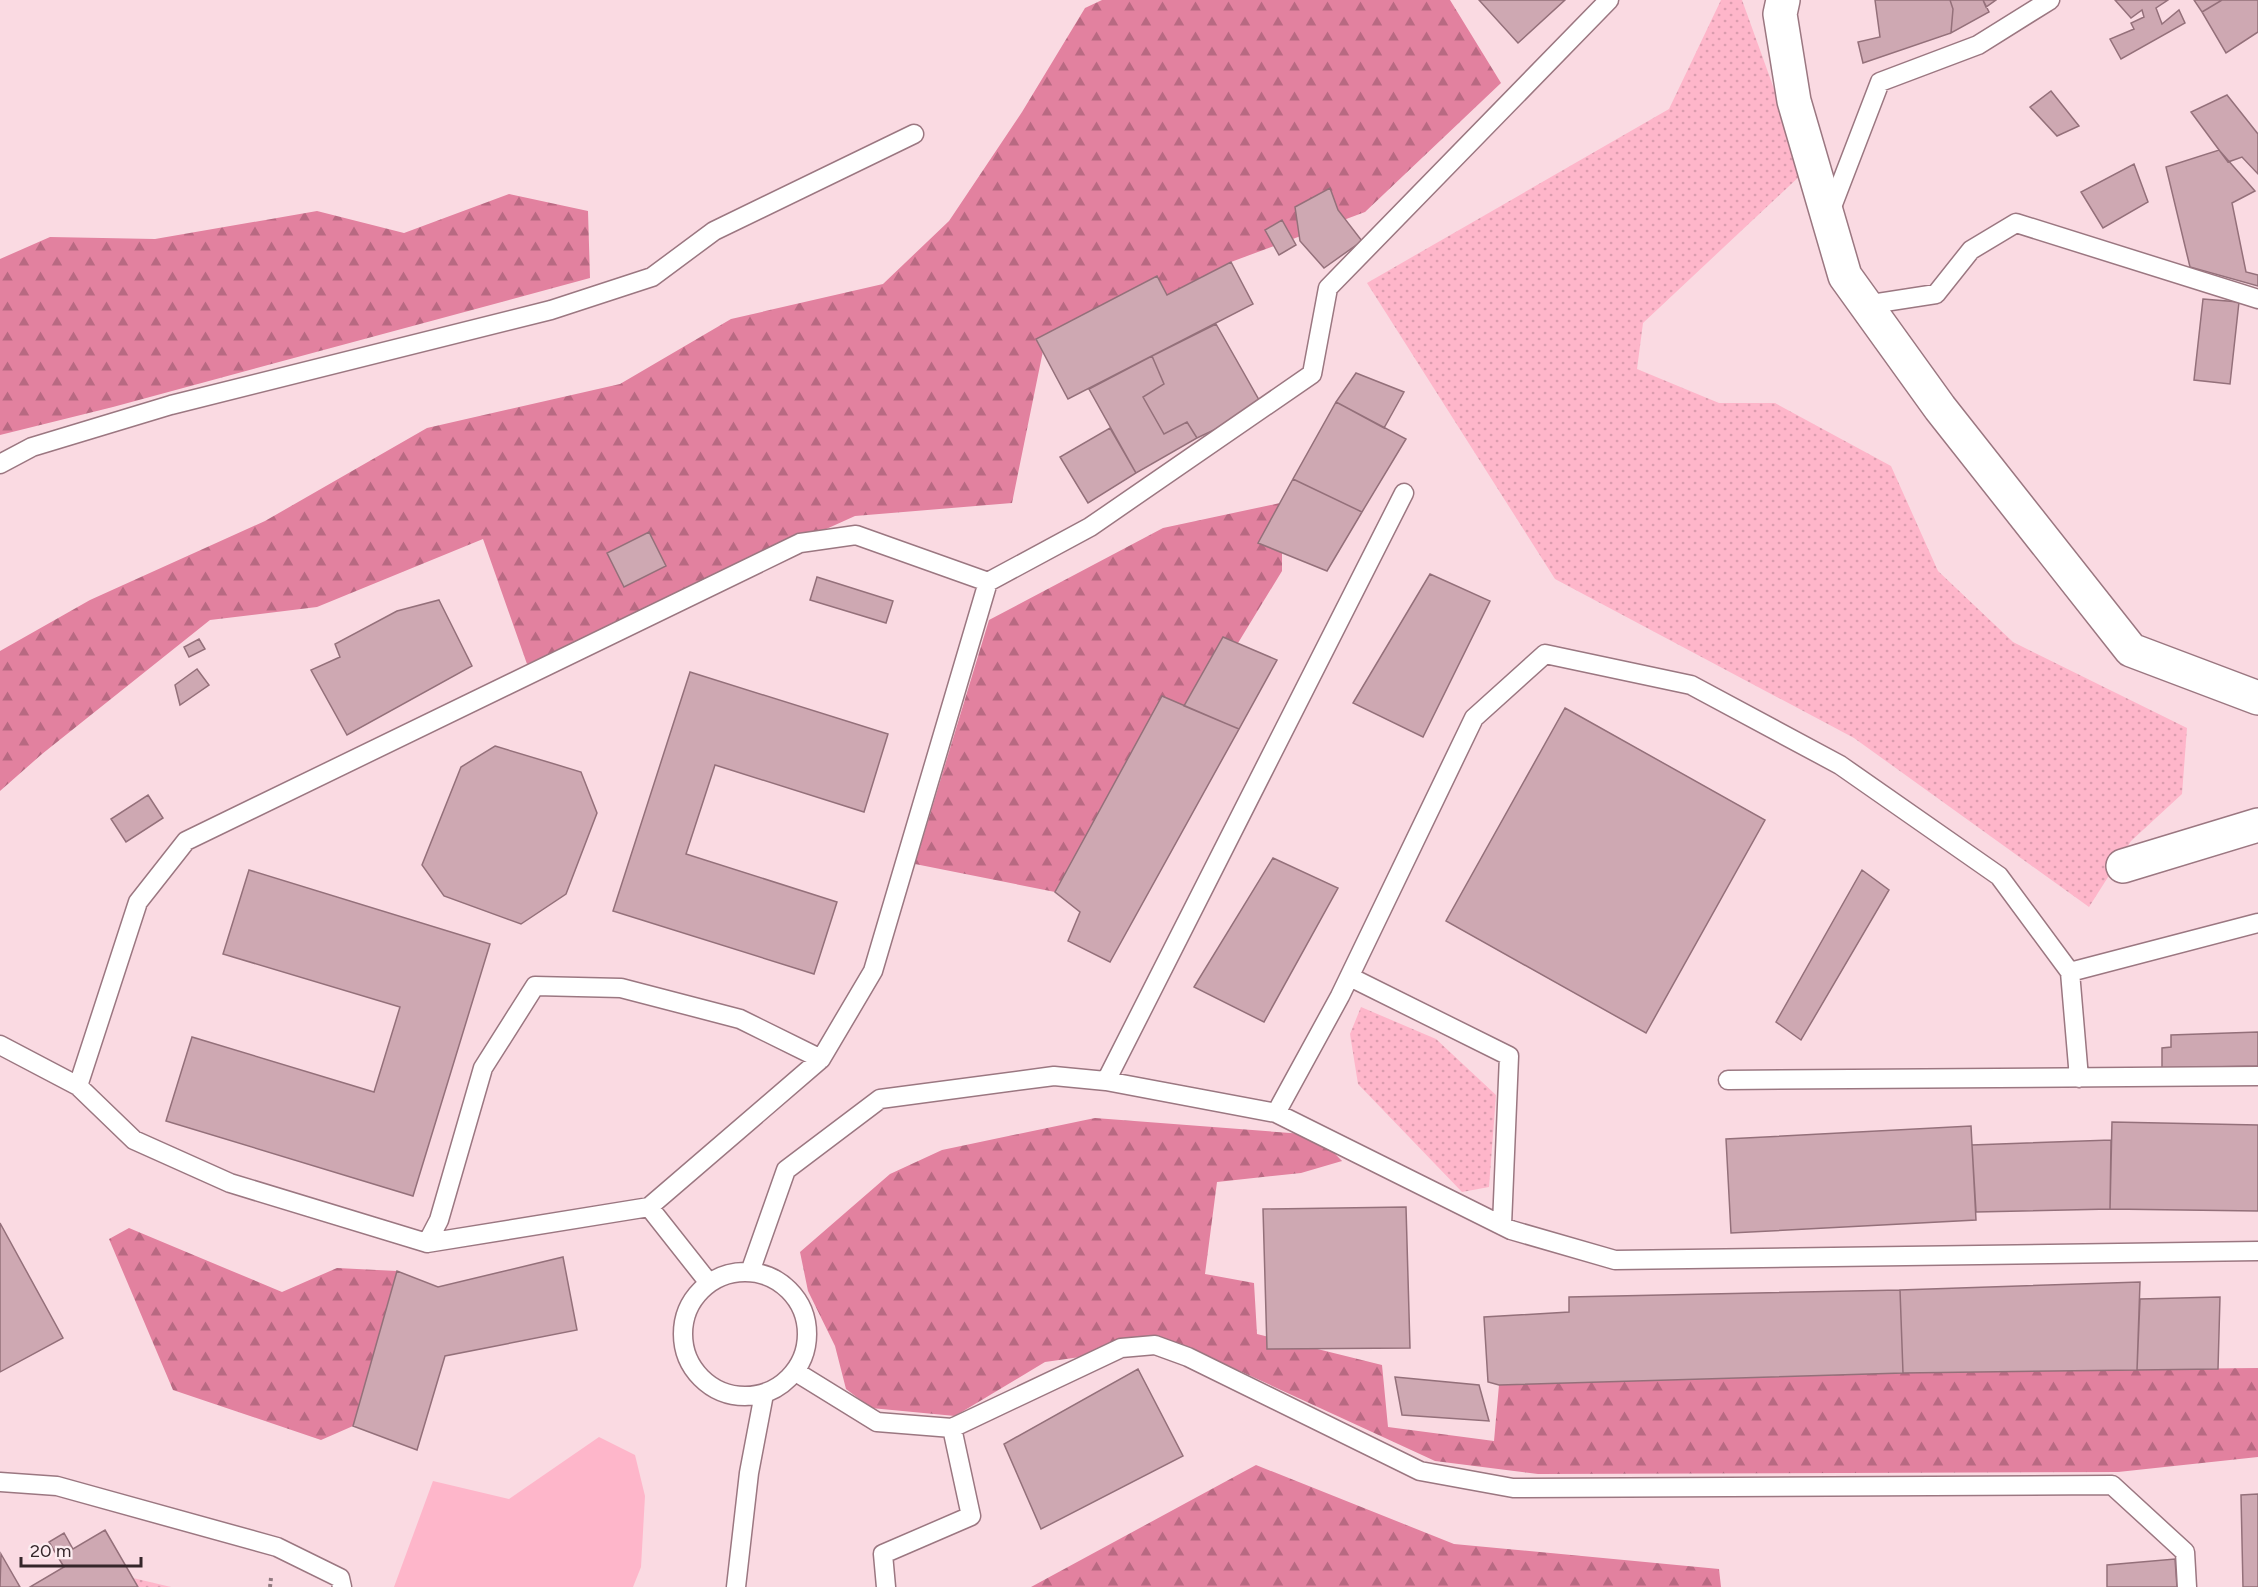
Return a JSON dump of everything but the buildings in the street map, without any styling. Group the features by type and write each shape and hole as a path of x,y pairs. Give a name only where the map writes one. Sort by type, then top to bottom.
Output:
{"street":[{"path":"1783,0 1780,14 1794,101 1845,276 1940,408 2131,650 2258,698"},
{"path":"2123,866 2258,825"}],"lane":[{"path":"0,1045 78,1086 134,1140 230,1183 427,1243 649,1207 820,1059 873,971 988,582 1090,527 1312,374 1328,288 1609,0"},
{"path":"1828,217 1880,82 1978,45 2050,0"},
{"path":"0,464 32,447 171,405 551,310 652,278 714,231 914,134"},
{"path":"1866,305 1936,294 1971,250 2016,223 2258,300"},
{"path":"1106,1081 1404,494"},
{"path":"78,1086 138,902 186,841 800,543 856,535 988,582"},
{"path":"1276,1113 1350,977 1474,718 1545,654 1691,685 1840,765 1999,876 2070,972 2079,1078"},
{"path":"2070,972 2258,923"},
{"path":"1350,977 1509,1056 1502,1225"},
{"path":"427,1243 440,1220 483,1068 535,986 621,988 740,1019 820,1059"},
{"path":"750,1272 786,1170 880,1099 1054,1076 1106,1081 1276,1113 1511,1230 1615,1260 2258,1251"},
{"path":"1728,1080 2258,1076"},
{"path":"649,1207 709,1283"},
{"path":"736,1272 750,1272 769,1277 785,1286 798,1300 806,1317 808,1336 804,1355 796,1372 782,1385 764,1394 745,1397 725,1394 708,1384 694,1370 685,1353 682,1333 686,1314 695,1297 709,1283 736,1272"},
{"path":"796,1372 877,1422 952,1428 1121,1348 1155,1345 1188,1357 1420,1471 1513,1488 2112,1485 2185,1552 2187,1587"},
{"path":"736,1587 749,1473 764,1394"},
{"path":"886,1587 883,1554 971,1516 952,1428"},
{"path":"0,1482 57,1486 277,1547 340,1578 342,1587"}],"shaded area":[{"path":"1721,0 1742,0 1804,172 1643,323 1637,369 1719,403 1775,403 1891,466 1938,571 2013,642 2187,728 2182,794 2131,841 2089,907 1854,738 1555,579 1367,283 1669,109"},
{"path":"1361,1007 1436,1039 1496,1095 1489,1187 1462,1192 1358,1084 1350,1034"},
{"path":"599,1437 635,1455 645,1496 641,1567 633,1587 394,1587 433,1481 509,1499"},
{"path":"133,1578 171,1587 138,1587"}],"green space":[{"path":"1102,0 1450,0 1501,83 1365,212 1231,262 1167,295 1045,341 1012,503 855,516 527,664 483,539 317,607 210,620 42,754 0,791 0,651 90,600 265,521 427,428 620,384 731,319 883,284 949,221 1022,112 1085,8"},
{"path":"509,194 588,211 590,278 113,407 0,435 0,259 50,237 155,239 317,211 404,233"},
{"path":"1280,503 1258,543 1282,553 1282,571 1238,643 1223,637 1184,706 1055,892 915,864 989,620 1163,528"},
{"path":"1095,1118 1317,1135 1342,1161 1301,1173 1217,1182 1205,1274 1254,1283 1257,1334 1382,1365 1388,1427 1494,1441 1499,1385 1949,1371 2258,1368 2258,1457 2118,1472 1538,1474 1435,1461 1179,1343 1045,1362 955,1416 871,1408 846,1389 835,1346 808,1291 800,1252 890,1174 942,1150"},
{"path":"129,1228 282,1292 337,1268 397,1271 353,1426 321,1440 173,1390 109,1239"},
{"path":"1256,1465 1454,1544 1719,1569 1721,1587 1031,1587"}]}
